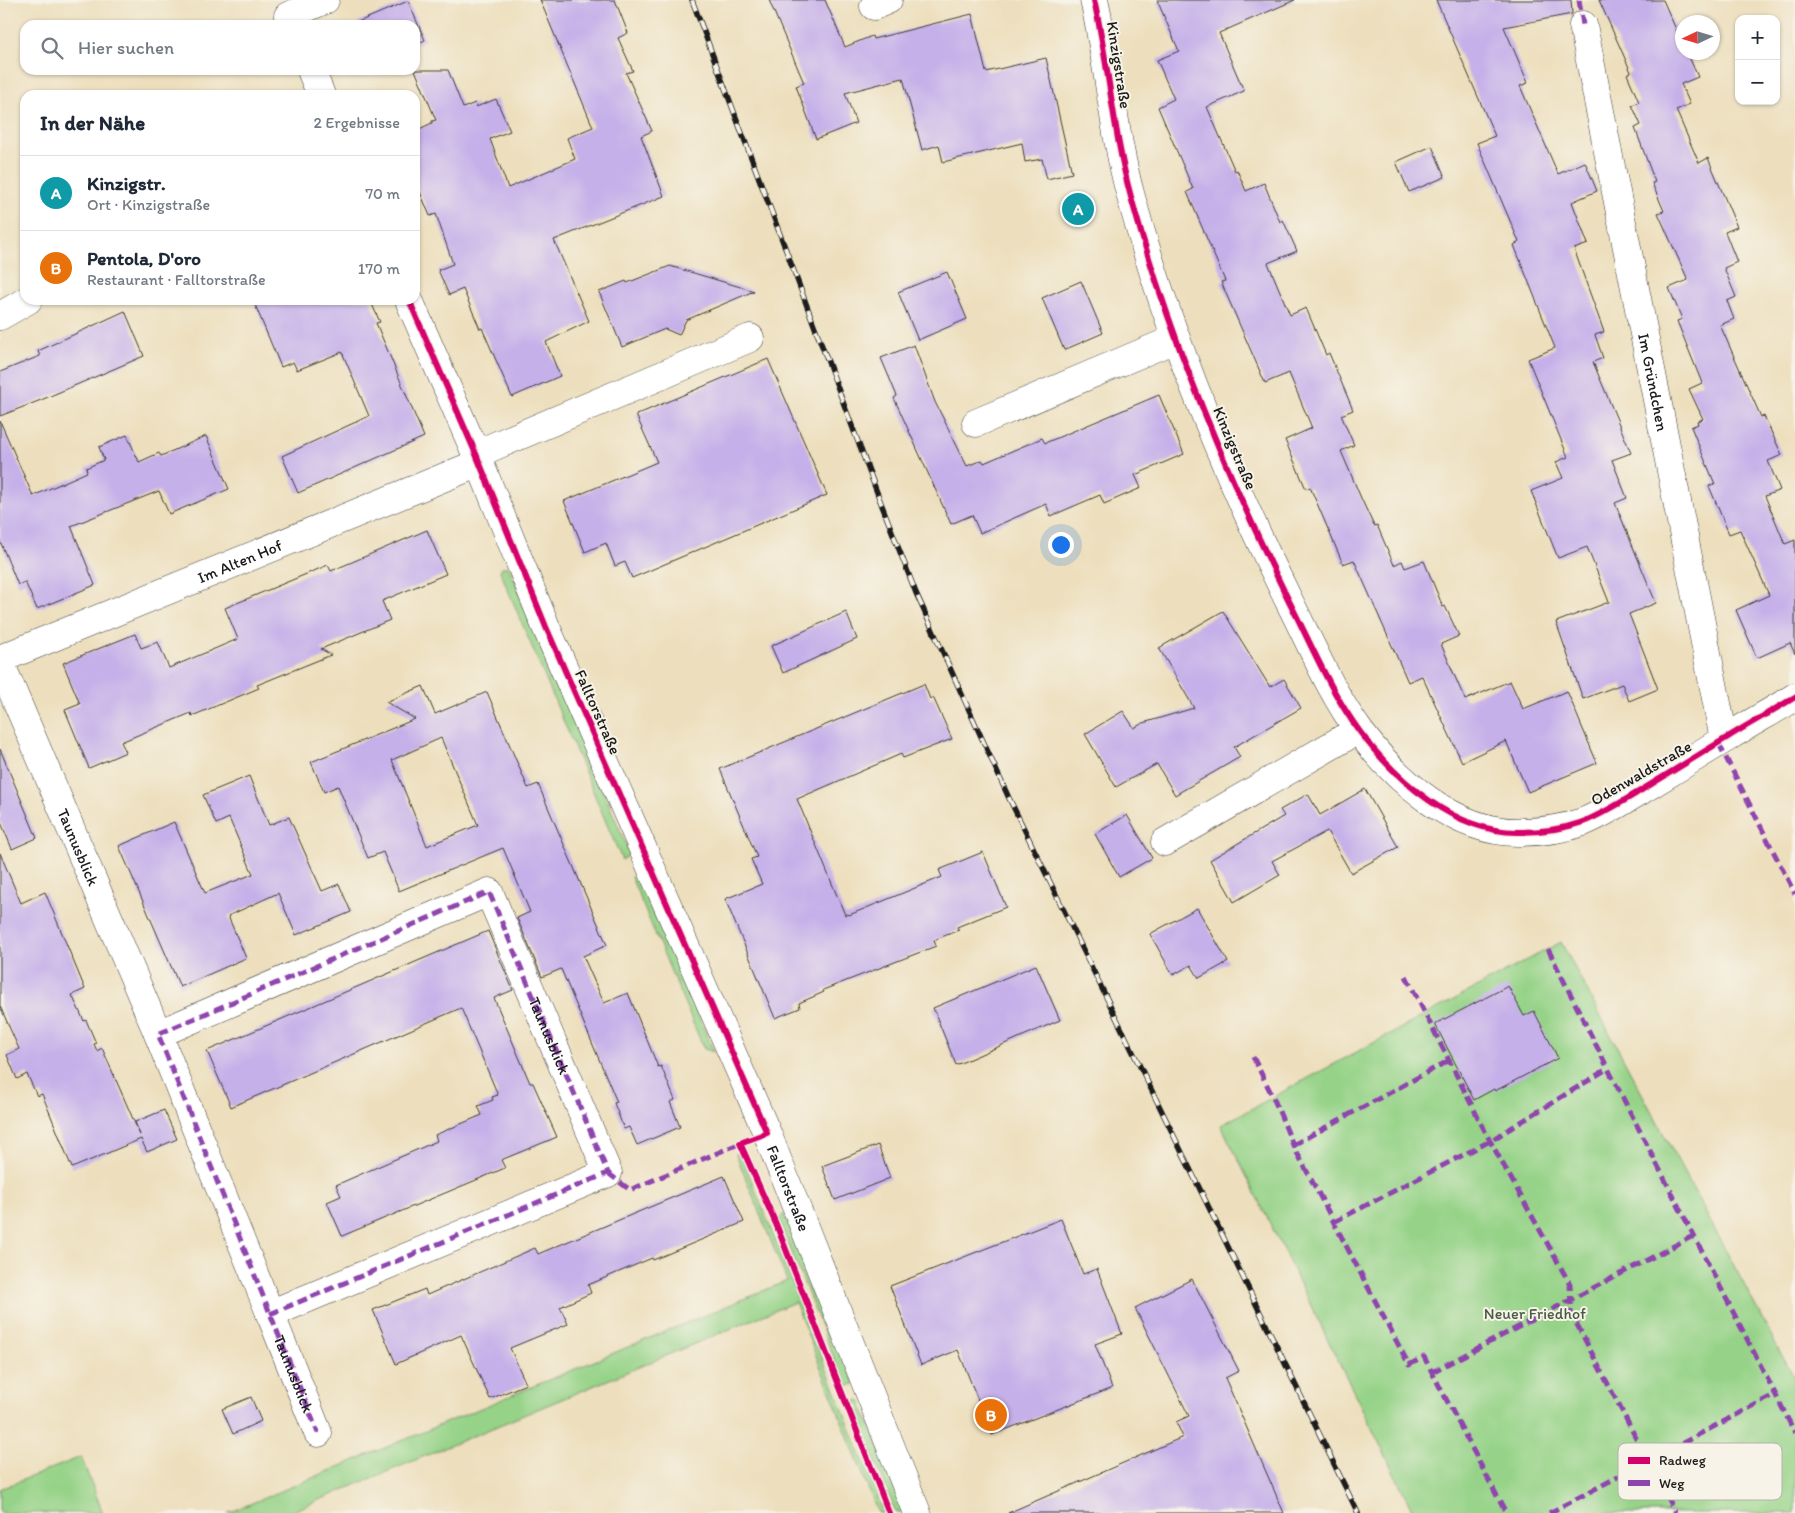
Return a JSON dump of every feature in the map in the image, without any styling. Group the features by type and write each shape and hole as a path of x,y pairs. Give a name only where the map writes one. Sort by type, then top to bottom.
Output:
{"street":[{"path":"287,14 325,0"},
{"name":"Kinzigstraße","path":"1094,0 1120,151 1150,261 1175,339 1213,436 1265,552 1332,686 1358,730 1380,756 1410,785 1456,817 1487,828"},
{"name":"Im Gründchen","path":"1583,25 1724,739"},
{"path":"313,75 319,90"},
{"path":"0,316 22,305"},
{"name":"Falltorstraße","path":"411,305 546,627 767,1132 917,1513"},
{"path":"477,459 750,338"},
{"path":"976,424 1175,339"},
{"name":"Im Alten Hof","path":"0,660 477,459"},
{"name":"Taunusblick","path":"0,660 158,1034 318,1433"},
{"name":"Odenwaldstraße","path":"1487,828 1516,832 1545,830 1580,823 1610,810 1724,739 1795,698"},
{"path":"1165,842 1358,730"},
{"name":"Taunusblick","path":"158,1034 489,892 608,1173 270,1314"}],"green space":[{"path":"502,567 509,567 630,854 622,860 500,571"},
{"path":"638,875 714,1052 704,1049 631,877"},
{"name":"Neuer Friedhof","path":"1561,942 1795,1380 1795,1513 1414,1513 1221,1125"},
{"path":"740,1152 884,1513 878,1513 795,1302 288,1513 228,1513 787,1281 736,1154"},
{"path":"784,1214 806,1260 855,1384 845,1386 779,1220"},
{"path":"860,1400 905,1513 896,1513 852,1402"},
{"path":"81,1457 103,1513 0,1513 0,1489"}],"building":[{"path":"540,0 615,0 628,33 618,38 633,71 626,73 652,131 641,136 664,196 554,240 589,321 546,342 560,376 512,397 463,289 449,295 438,270 453,264 436,214 430,216 420,192 420,129 436,120 417,75 420,75 420,70 448,70 463,108 475,103 476,107 496,99 510,131 490,139 508,188 575,159 567,138 593,127"},
{"path":"769,0 825,0 845,47 872,36 873,39 972,14 986,72 1046,58 1072,173 1047,179 1042,159 1025,162 1022,143 943,162 939,145 922,150 903,78 845,93 856,123 816,139 796,86 804,83"},
{"path":"1157,0 1295,0 1219,33 1244,91 1207,107 1235,171 1237,170 1246,191 1264,183 1280,222 1283,220 1297,251 1268,263 1290,315 1306,308 1326,355 1329,353 1353,410 1341,415 1354,445 1341,451 1374,526 1377,525 1394,565 1402,561 1405,568 1424,561 1443,607 1445,606 1459,636 1441,644 1465,700 1510,681 1523,709 1567,691 1597,763 1528,792 1506,741 1462,762 1422,676 1408,682 1354,560 1343,564 1310,487 1306,489 1285,440 1312,428 1289,373 1265,383 1221,282 1225,281 1187,192 1193,189 1158,107 1174,99 1157,60 1179,51"},
{"path":"1436,0 1571,0 1572,14 1504,27 1528,83 1520,86 1558,174 1585,162 1597,191 1572,202 1588,244 1574,249 1604,332 1595,335 1603,358 1593,362 1631,453 1612,460 1627,498 1615,503 1656,603 1629,614 1658,689 1629,701 1622,684 1583,699 1556,622 1609,602 1587,547 1558,558 1531,491 1563,478 1556,462 1568,457 1528,359 1555,348 1514,245 1519,242 1477,143 1495,136"},
{"path":"1599,0 1663,0 1675,27 1675,60 1691,60 1698,77 1681,84 1690,104 1676,110 1699,163 1708,158 1737,227 1725,232 1737,262 1724,268 1736,297 1727,301 1734,319 1720,325 1761,417 1764,416 1782,455 1768,461 1780,490 1765,496 1785,544 1795,540 1795,654 1790,643 1757,658 1736,610 1769,595 1740,530 1729,534 1709,486 1715,484 1691,427 1698,424 1697,421 1703,419 1689,389 1702,383 1677,321 1682,319 1669,288 1688,280 1658,213 1664,211 1652,183 1655,182 1635,128 1641,125 1632,105 1639,102 1627,74 1631,72"},
{"path":"408,1 416,20 363,20"},
{"path":"420,29 425,40 420,42"},
{"path":"1432,146 1445,177 1409,192 1396,162"},
{"path":"670,266 754,291 686,320 679,335 665,329 622,347 599,292"},
{"path":"947,272 967,319 918,340 898,292"},
{"path":"1081,281 1103,333 1064,350 1042,298"},
{"path":"255,305 372,305 380,322 376,323 424,437 298,493 282,456 369,416 342,352 297,370 293,362 281,367"},
{"path":"125,311 144,356 0,416 0,372 40,356 38,351"},
{"path":"914,345 935,402 967,466 982,460 984,463 1042,438 1045,443 1159,395 1184,454 1135,475 1141,488 1104,504 1100,495 1051,516 1046,504 980,533 972,515 951,524 894,398 897,396 881,358"},
{"path":"768,359 827,495 632,578 625,562 615,566 606,543 585,552 564,501 657,462 636,415"},
{"path":"0,421 33,496 87,472 86,468 104,460 99,447 127,435 139,462 159,453 161,456 206,436 229,489 169,514 159,491 71,526 95,585 37,609 25,582 18,585 0,541"},
{"path":"427,530 446,574 382,601 390,620 321,649 331,655 257,685 259,688 192,716 191,713 121,742 126,752 89,768 65,710 80,704 63,663 135,634 141,648 158,642 169,668 238,639 225,608 328,565 331,571"},
{"path":"1223,611 1270,687 1284,679 1301,708 1234,747 1240,757 1175,795 1157,764 1116,787 1085,734 1123,711 1134,728 1143,723 1194,708 1159,648"},
{"path":"846,612 857,639 783,673 771,646"},
{"path":"924,684 930,699 933,697 952,739 903,758 901,754 797,799 845,915 942,877 939,870 983,852 1006,907 957,927 959,930 934,940 936,946 823,990 824,992 799,1003 800,1008 775,1018 725,899 762,884 751,859 757,857 720,769"},
{"path":"423,686 435,714 487,692 528,788 538,784 607,945 583,956 604,1003 628,993 658,1067 661,1066 675,1100 670,1102 680,1127 637,1145 629,1127 624,1129 614,1103 617,1102 561,969 542,977 517,918 530,912 503,848 399,891 383,852 368,858 338,786 324,792 311,762 415,719 386,702","holes":["441,738 478,825 427,846 392,760"]},
{"path":"0,749 37,838 12,849 0,820"},
{"path":"249,776 269,825 289,817 322,891 339,884 351,912 296,935 278,893 228,916 246,958 180,987 119,846 174,822 205,893 253,874 229,818 216,824 203,795"},
{"path":"1365,789 1398,847 1351,873 1327,831 1272,861 1280,875 1234,902 1210,860 1284,816 1280,810 1308,794 1320,815"},
{"path":"1127,815 1152,858 1119,877 1095,834"},
{"path":"0,853 21,903 45,892 85,989 72,995 84,1021 86,1020 96,1043 94,1044 97,1051 102,1048 140,1135 135,1122 164,1110 177,1139 147,1152 141,1139 72,1168 42,1094 37,1096 27,1074 17,1079 7,1055 19,1049 0,1006"},
{"path":"1197,908 1228,962 1199,978 1191,965 1173,975 1150,934"},
{"path":"488,931 513,990 494,998 530,1083 533,1083 557,1137 501,1160 505,1168 342,1236 327,1202 341,1196 336,1185 437,1141 435,1135 482,1115 478,1106 493,1100 492,1097 498,1095 461,1008 231,1107 207,1051"},
{"path":"1036,965 1060,1020 956,1065 933,1008"},
{"path":"1508,986 1524,1016 1534,1011 1558,1058 1474,1100 1435,1024"},
{"path":"878,1145 890,1178 835,1200 822,1166"},
{"path":"724,1176 744,1222 588,1285 591,1293 560,1307 568,1324 510,1348 526,1384 490,1399 461,1335 396,1364 373,1310 425,1289 427,1295 535,1248 538,1254"},
{"path":"1061,1219 1083,1274 1097,1269 1122,1334 1095,1344 1112,1388 992,1435 958,1350 921,1365 890,1286"},
{"path":"1192,1279 1239,1371 1225,1378 1284,1513 1008,1513 1183,1437 1176,1422 1189,1416 1135,1308"},
{"path":"251,1397 261,1421 233,1434 222,1409"}],"railway":[{"path":"692,0 916,593 1008,796 1358,1513"}],"marked path":[{"path":"1579,0 1583,25"},
{"path":"1719,744 1795,894"},
{"path":"270,1314 608,1173 489,892 158,1034 318,1433"},
{"path":"1548,949 1795,1433"},
{"path":"1406,976 1490,1141 1570,1284 1571,1313 1639,1443"},
{"path":"1253,1057 1273,1097 1293,1145 1409,1365 1424,1357 1506,1513"},
{"path":"1293,1145 1448,1061"},
{"path":"1334,1222 1490,1141 1607,1069"},
{"path":"608,1173 630,1190 743,1142"},
{"path":"1432,1372 1695,1235"},
{"path":"1683,1443 1776,1394"},
{"path":"1549,1513 1618,1477"},
{"path":"1668,1500 1675,1513"}],"cycle path":[{"path":"1094,0 1120,148 1131,197 1163,301 1200,403 1265,552 1313,651 1350,717 1360,732 1391,768 1429,800 1472,824 1495,830 1543,831 1583,822 1607,810 1795,697"},
{"path":"411,305 476,454 546,627 767,1133 740,1143 776,1224 889,1513"}],"place":[{"name":"Kinzigstr.","path":"1078,209"},
{"name":"Pentola, D'oro","path":"991,1415"}]}
